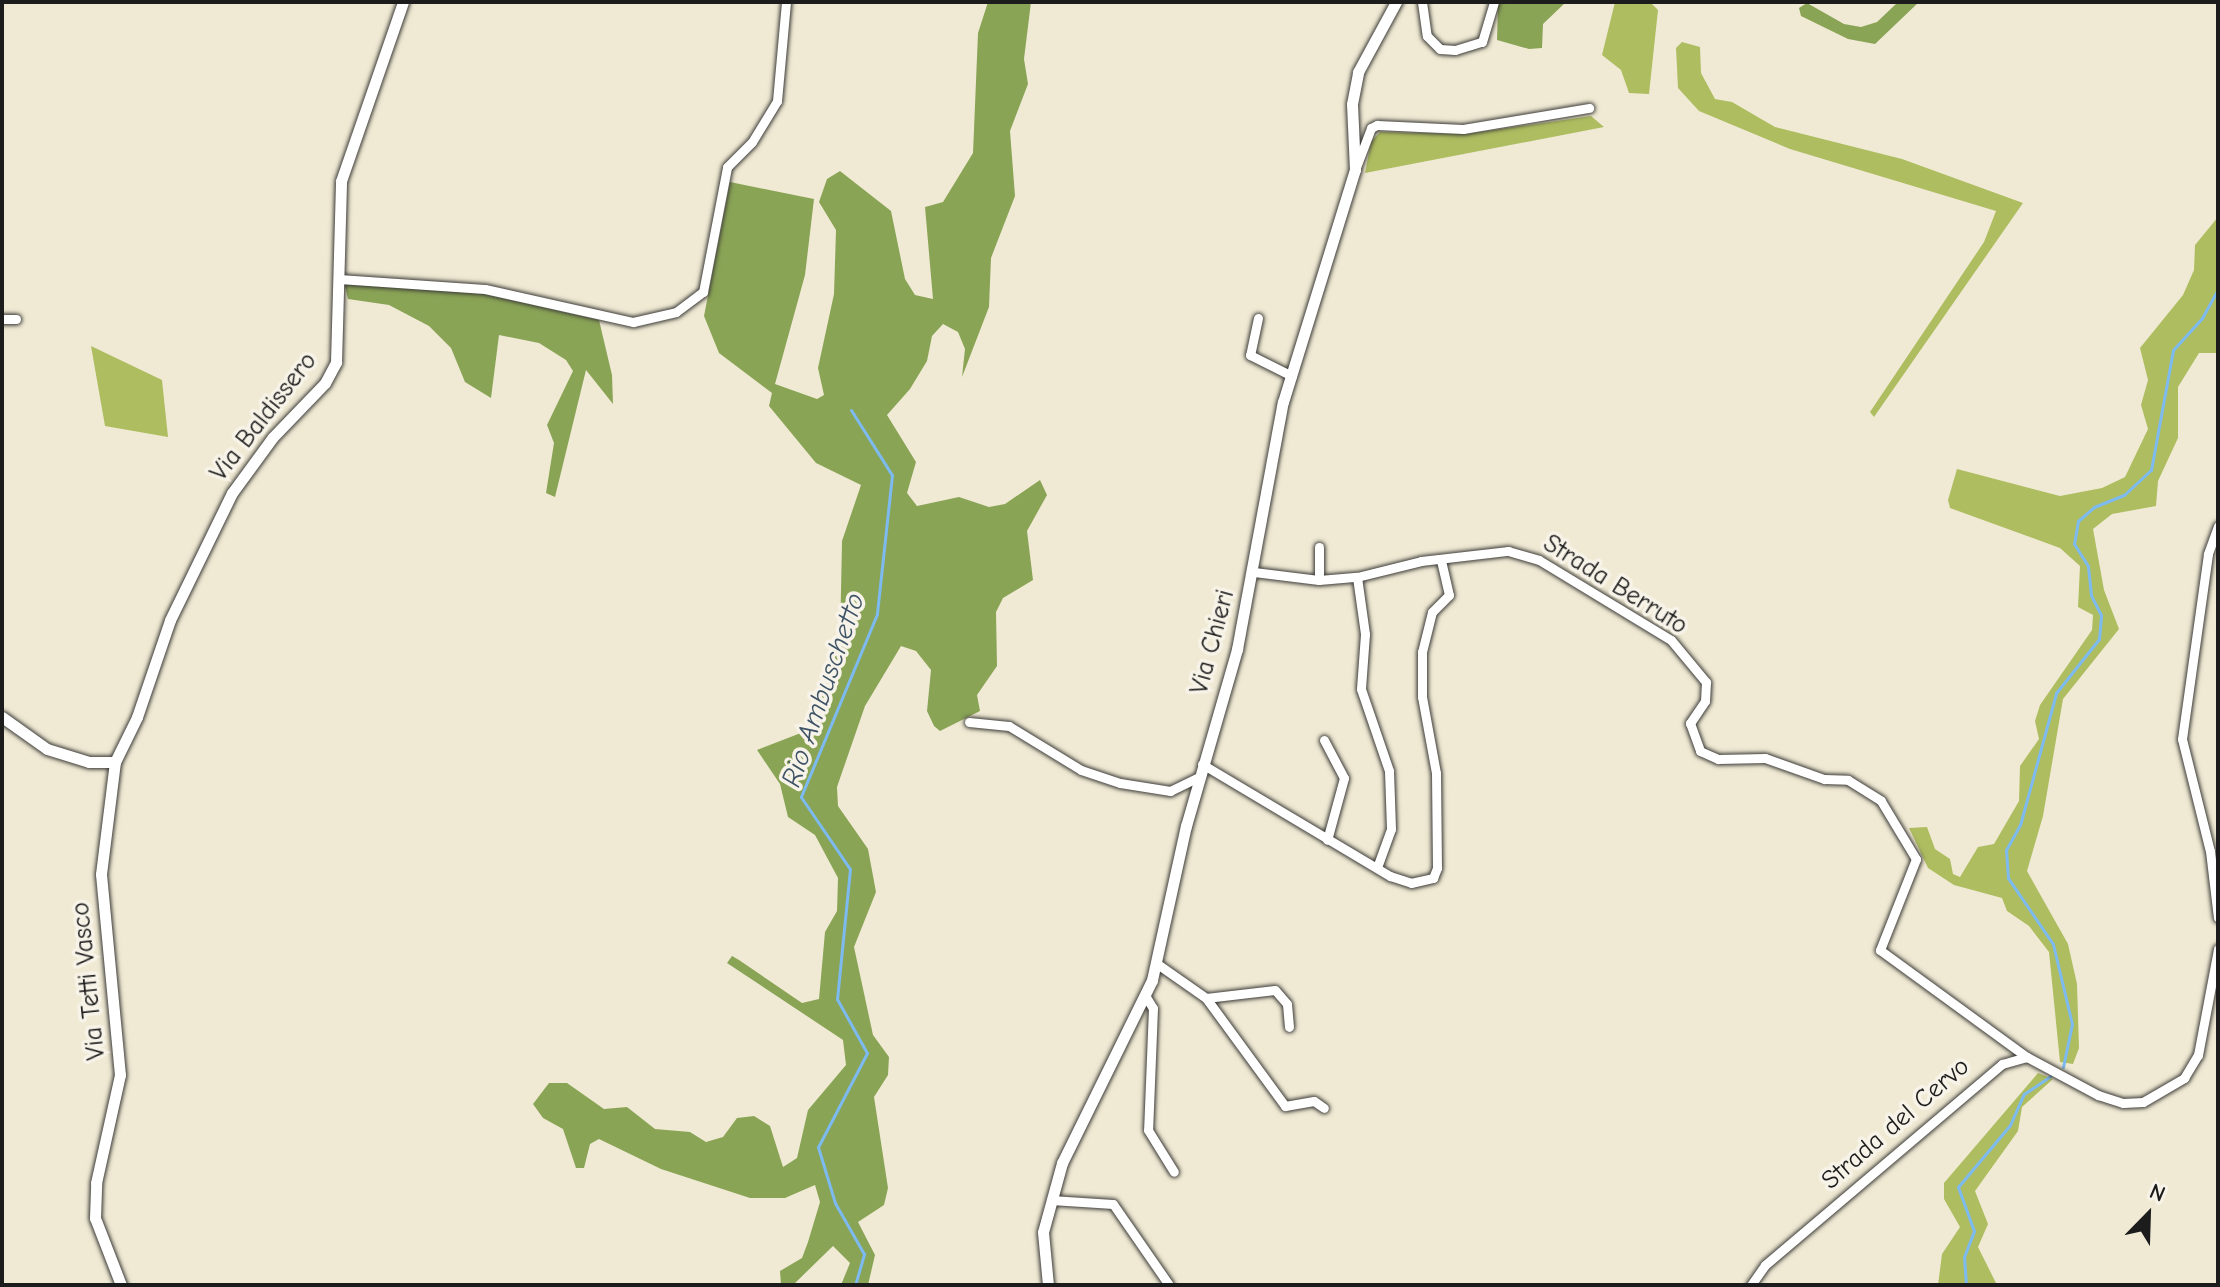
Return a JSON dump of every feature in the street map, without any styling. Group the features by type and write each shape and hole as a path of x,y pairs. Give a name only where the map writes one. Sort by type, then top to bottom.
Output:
{"street":[{"name":"Via Baldissero","path":"115,762 137,717 170,620 232,493 273,437 319,391 336,362 339,279 336,210 403,2"},
{"path":"339,279 485,289 633,322 676,312 703,292 727,167 752,142 777,101 786,2"},
{"name":"Via Chieri","path":"1048,1285 1043,1232 1051,1200 1085,1110 1146,997 1156,963 1201,771 1254,572 1292,376 1355,170 1352,104 1358,72 1396,2"},
{"path":"1422,2 1427,36 1440,49 1455,50 1482,42 1494,2"},
{"path":"1355,170 1371,128 1377,125 1463,129 1589,108"},
{"path":"1258,318 1250,355 1292,376"},
{"path":"2,319 16,319"},
{"path":"2218,526 2208,554 2182,739 2210,851 2218,918"},
{"path":"1319,547 1319,580"},
{"name":"Strada Berruto","path":"1254,572 1319,580 1357,577 1441,559 1522,554 1671,640 1706,682 1705,701 1690,728 1693,741 1706,755 1765,758 1865,788 1881,801 1916,859 1880,941 1882,954 2027,1057"},
{"path":"969,722 1009,726 1081,770 1120,783 1170,791 1201,771 1349,855 1378,865 1411,883 1426,883 1437,868 1436,773 1421,687 1426,625 1449,595 1441,559"},
{"path":"1357,577 1365,634 1361,689 1389,771 1391,829 1378,865"},
{"path":"2,717 47,749 89,762 115,762"},
{"path":"1324,740 1344,778 1327,840"},
{"name":"Via Tetti Vasco","path":"115,762 101,874 120,1075 96,1183 95,1218 121,1285"},
{"path":"2027,1057 2098,1095 2123,1103 2149,1100 2184,1078 2198,1055 2218,949"},
{"path":"1156,963 1206,998 1281,1103 1288,1108 1314,1101 1324,1108"},
{"path":"1206,998 1275,990 1287,1004 1289,1027"},
{"path":"1146,997 1153,1008 1148,1130 1174,1172"},
{"name":"Strada del Cervo","path":"1751,1285 1765,1265 1985,1075 2027,1057"},
{"path":"1051,1200 1113,1204 1169,1285"}],"green space":[{"path":"988,2 1031,2 1024,59 1028,84 1010,131 1015,196 991,258 989,307 962,377 965,349 958,332 943,324 932,336 927,361 910,389 887,415 916,462 907,493 917,506 959,497 989,507 1005,504 1040,480 1047,495 1027,531 1033,580 1003,598 996,612 997,666 977,695 980,711 940,731 927,711 931,670 916,651 901,646 865,706 837,787 838,806 868,849 876,892 854,947 873,1035 889,1057 888,1075 874,1097 888,1188 884,1205 858,1222 875,1255 868,1285 841,1285 850,1263 833,1246 793,1285 781,1285 780,1271 802,1258 808,1242 820,1202 815,1185 785,1198 750,1198 661,1169 599,1139 590,1144 584,1168 576,1168 563,1129 543,1118 533,1104 549,1083 567,1083 604,1109 627,1107 655,1129 690,1132 706,1142 723,1137 737,1118 754,1116 770,1126 783,1167 797,1158 808,1110 846,1065 843,1040 727,963 732,956 802,1003 819,999 825,932 837,911 838,878 815,835 788,817 780,784 757,750 806,731 814,701 828,680 840,639 842,541 861,485 816,463 769,406 772,393 719,353 704,316 730,182 814,199 805,275 775,384 817,399 824,395 818,368 834,294 836,230 819,202 827,179 840,171 891,211 905,279 915,295 933,299 925,207 943,202 973,153 978,33"},
{"path":"1498,2 1566,2 1543,24 1542,48 1529,49 1497,40"},
{"path":"1615,2 1650,2 1658,10 1649,94 1629,93 1621,70 1602,55"},
{"path":"1898,2 1919,2 1875,44 1848,39 1801,16 1799,8 1807,3 1844,24 1861,27 1877,22"},
{"path":"1682,42 1700,47 1701,73 1715,99 1732,102 1775,127 1902,159 2023,203 1874,417 1870,412 1984,242 1996,211 1790,149 1699,111 1678,88 1676,48"},
{"path":"1591,116 1604,127 1365,173 1371,142 1380,132 1466,134"},
{"path":"2218,217 2218,353 2199,353 2178,387 2178,438 2158,481 2156,506 2112,514 2093,529 2104,590 2119,629 2063,699 2043,816 2027,871 2068,944 2077,984 2079,1048 2073,1064 2060,1062 2049,952 2029,926 2007,911 2002,898 1954,885 1928,868 1909,828 1927,827 1935,849 1950,859 1953,874 1960,877 1978,847 1994,844 2019,801 2020,766 2039,739 2035,721 2040,705 2092,630 2093,615 2078,607 2080,566 2060,548 1950,508 1948,500 1957,469 2060,496 2102,488 2125,477 2148,429 2141,405 2148,380 2140,348 2183,295 2194,270 2195,245"},
{"path":"344,282 484,294 599,320 612,375 613,404 586,370 555,497 546,493 554,443 547,425 573,371 566,360 539,343 499,335 491,398 465,382 451,348 429,326 389,305 348,299"},
{"path":"91,346 162,380 168,437 105,426"},
{"path":"2038,1073 2053,1079 2022,1107 2018,1131 1975,1191 1988,1224 1978,1247 1997,1285 1938,1285 1942,1254 1960,1227 1944,1199 1944,1183"}],"waterway":[{"path":"2063,1067 2072,1024 2053,944 2008,878 2006,850 2020,825 2056,693 2099,639 2101,615 2091,595 2088,566 2074,544 2078,521 2094,507 2124,495 2151,470 2173,350 2202,318 2218,289"},
{"name":"Rio Ambuschetto","path":"851,410 892,475 877,614 801,797 850,869 837,999 867,1053 818,1147 835,1203 864,1254 855,1285"},
{"path":"1966,1285 1964,1257 1974,1231 1958,1187 2010,1125 2024,1094 2051,1076"}]}
